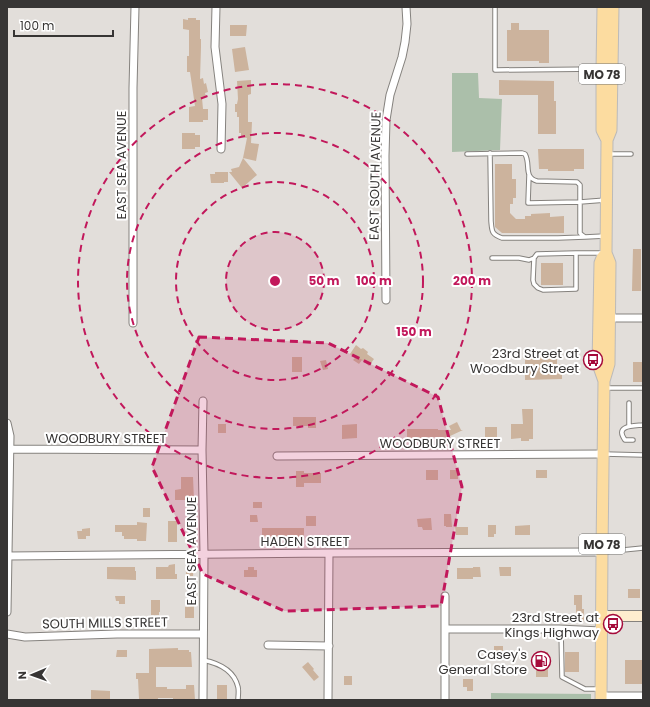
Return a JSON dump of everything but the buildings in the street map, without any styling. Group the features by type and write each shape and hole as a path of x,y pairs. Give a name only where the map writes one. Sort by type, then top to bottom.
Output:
{"main road":[{"name":"MO 78","path":"603,7 602,130 607,140"},
{"name":"MO 78","path":"601,695 604,385 598,364 604,318 600,263 606,253 607,140 611,130 613,7"}],"street":[{"name":"EAST SEA AVENUE","path":"133,323 133,88 135,7"},
{"path":"216,7 215,48 222,104 221,149"},
{"name":"EAST SOUTH AVENUE","path":"386,300 386,120 390,95 405,42 407,24 406,7"},
{"path":"604,318 643,318"},
{"name":"EAST SEA AVENUE","path":"203,401 203,700"},
{"path":"7,423 10,436 7,612"},
{"name":"WOODBURY STREET","path":"9,449 202,450"},
{"name":"WOODBURY STREET","path":"277,456 603,454"},
{"name":"HADEN STREET","path":"8,556 602,552"},
{"path":"328,700 329,553"},
{"path":"444,596 445,700"},
{"path":"601,616 643,616"},
{"path":"445,630 561,629 602,631"},
{"name":"SOUTH MILLS STREET","path":"7,634 25,637 117,634 203,634"},
{"path":"268,645 329,646"},
{"path":"601,695 643,696"}],"lane":[{"path":"495,7 495,70 602,69"},
{"path":"467,154 525,154 527,157 529,175 528,203 607,200"},
{"path":"490,154 491,221 494,235 502,238 606,236"},
{"path":"607,154 631,154"},
{"path":"529,175 533,180 537,181 577,182 580,185 580,233 584,237"},
{"path":"534,258 533,280 534,284 538,288 543,290 576,290 576,252"},
{"path":"492,258 519,258 528,260 534,258 537,254 576,252 606,253"},
{"path":"604,385 643,388"},
{"path":"628,403 629,426"},
{"path":"633,440 625,440 622,436 622,431 625,427 629,426 643,426"},
{"path":"603,454 643,455"},
{"path":"602,552 643,548"},
{"path":"561,629 562,677 601,695"},
{"path":"203,660 223,666 230,672 236,681 238,688 238,700"}],"highlighted area":[{"path":"199,337 328,343 438,397 462,487 441,606 284,611 203,574 152,467"}],"green space":[{"path":"452,73 478,73 479,98 502,99 500,150 452,152"},
{"path":"491,693 591,694 591,700 491,700"}],"place":[{"name":"23rd Street at Woodbury Street","path":"593,360"},
{"name":"23rd Street at Kings Highway","path":"613,624"},
{"name":"Casey's General Store","path":"541,661"}]}
